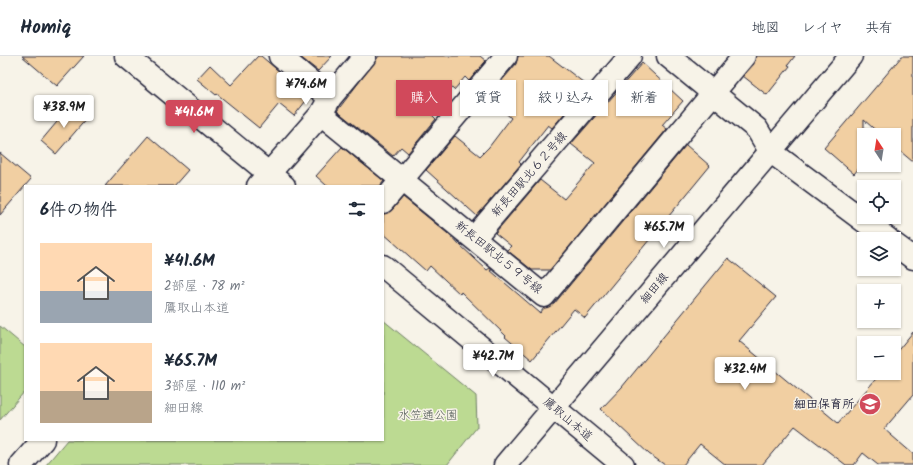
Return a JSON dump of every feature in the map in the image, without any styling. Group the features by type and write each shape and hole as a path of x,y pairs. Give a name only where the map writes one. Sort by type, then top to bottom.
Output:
{"street":[{"path":"126,56 270,182 365,56"},
{"name":"新長田駅北５９号線","path":"280,56 326,106 403,179 544,296 714,92"},
{"path":"384,201 506,56"},
{"name":"新長田駅北６２号線","path":"474,238 630,56"},
{"path":"668,56 714,92 757,129 770,151 879,232"},
{"path":"714,92 744,56"},
{"name":"細田線","path":"505,465 851,56"},
{"path":"901,249 913,258"},
{"name":"鷹取山本道","path":"384,267 623,465"},
{"path":"21,465 42,441"}],"green space":[{"name":"水笠通公園","path":"384,321 476,396 477,427 447,465 46,465 66,441 384,441"},
{"path":"0,326 24,346 24,392 0,420"}],"building":[{"path":"22,56 84,56 57,86"},
{"path":"258,56 261,56 309,97 294,116 279,104 259,128 197,79 210,65 231,85"},
{"path":"299,56 332,56 318,71"},
{"path":"379,56 480,56 486,61 470,80 465,77 462,80 460,80 460,83 454,90 452,88 452,80 396,80 396,116 433,116 436,119 408,153 401,147 393,156 337,111"},
{"path":"518,56 549,56 580,80 524,80 524,116 562,116 552,128 548,125 519,162 521,164 477,216 426,170 455,136 480,156 489,147 511,118 509,116 516,116 516,80 502,80 516,64"},
{"path":"756,56 795,56 788,65 790,66 767,95 743,76 754,64"},
{"path":"902,56 913,56 913,162 901,152 901,128 873,128 864,120 864,128 857,128 857,170 854,174 824,148"},
{"path":"642,63 660,80 627,80"},
{"path":"672,91 683,101 672,114"},
{"path":"616,93 616,116 670,116 662,125 667,129 550,270 532,270 507,250 511,246 495,233 540,180 564,199 595,163 571,144 596,116 608,116 608,102"},
{"path":"72,104 88,117 56,154 41,141"},
{"path":"148,136 188,170 175,185 106,185"},
{"path":"686,145 710,166 585,318 574,309 532,360 505,337 506,336 461,292 460,294 430,266 426,271 384,234 384,214 392,210 403,197 447,233 487,270 490,268 493,270 490,270 540,313 544,308 554,304"},
{"path":"342,147 384,181 381,185 326,185 316,176"},
{"path":"0,153 31,179 24,185 24,187 0,215"},
{"path":"728,258 776,297 739,341 838,423 875,380 901,380 901,347 913,332 913,395 884,429 913,454 913,465 878,465 863,453 854,465 846,465 795,426 762,465 726,465 700,444 683,465 665,465 649,454 601,409 622,387"}],"place":[{"name":"細田保育所","path":"870,404"}]}
